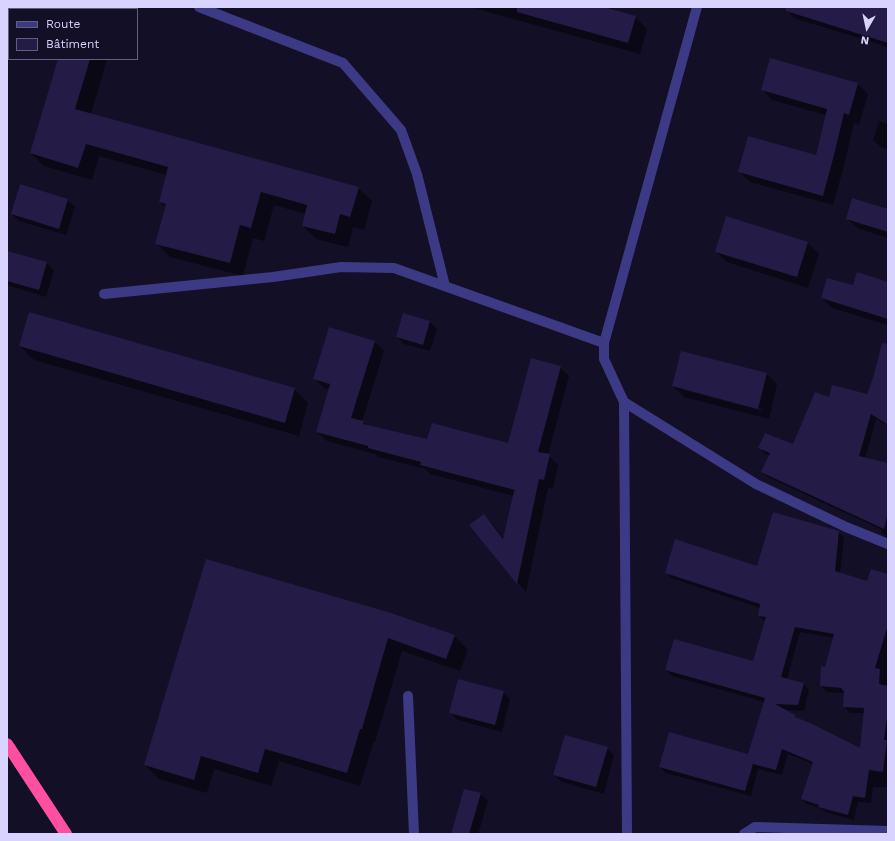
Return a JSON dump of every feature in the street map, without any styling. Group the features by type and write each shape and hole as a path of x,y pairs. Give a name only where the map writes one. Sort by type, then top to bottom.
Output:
{"highway":[{"path":"7,744 66,834"}],"street":[{"path":"199,7 343,63 401,130 417,174 445,286"},
{"path":"627,834 624,402 604,359 604,343 697,7"},
{"path":"104,294 273,278 341,267 394,268 604,343"},
{"path":"624,402 756,484 888,544"},
{"path":"408,696 414,834"},
{"path":"744,834 755,827 888,831"}],"building":[{"path":"517,7 604,7 636,16 628,43 517,12"},
{"path":"786,7 888,7 888,43 786,11"},
{"path":"770,58 858,83 849,115 844,113 823,196 738,172 748,136 816,155 827,109 761,90"},
{"path":"58,60 90,60 75,109 359,187 350,217 340,214 335,234 302,226 307,205 261,192 251,228 240,225 230,263 155,244 166,204 159,202 168,167 86,144 78,168 30,153"},
{"path":"20,184 68,199 59,229 11,214"},
{"path":"852,198 888,209 888,232 846,219"},
{"path":"726,216 808,242 797,277 715,252"},
{"path":"7,251 47,262 39,290 7,281"},
{"path":"857,272 888,282 888,319 821,298 827,278 853,285"},
{"path":"29,312 295,388 285,423 19,346"},
{"path":"403,313 430,321 423,345 396,337"},
{"path":"329,327 375,341 351,418 364,421 363,424 427,439 432,423 508,443 531,358 561,366 538,452 550,454 544,480 539,479 517,584 469,525 484,514 503,539 515,490 420,465 421,462 316,432 330,384 313,379"},
{"path":"882,343 888,344 888,425 871,414 859,456 888,463 888,512 884,529 761,472 770,453 758,448 765,433 793,444 815,392 829,397 832,385 867,394 873,378"},
{"path":"681,351 767,373 758,409 672,386"},
{"path":"773,512 839,531 835,571 867,581 871,569 888,574 888,625 875,668 880,669 879,684 888,686 888,710 884,740 887,740 883,772 869,770 865,798 853,796 848,815 818,807 819,805 801,799 813,762 782,749 776,770 753,764 745,791 659,767 669,732 748,754 765,698 665,670 674,639 753,661 766,617 758,616 760,604 665,573 675,539 757,566","holes":["795,627 834,634 825,667 821,666 820,686 842,688 844,691 843,707 864,708 860,748 795,717 795,715 775,704 798,705 804,683 781,677"]},
{"path":"206,559 391,613 455,635 446,659 388,638 362,729 360,729 347,773 265,749 258,773 201,756 194,780 144,765"},
{"path":"458,679 504,691 495,725 449,713"},
{"path":"565,735 608,747 596,787 553,775"},
{"path":"464,789 481,793 469,834 451,834"}]}
